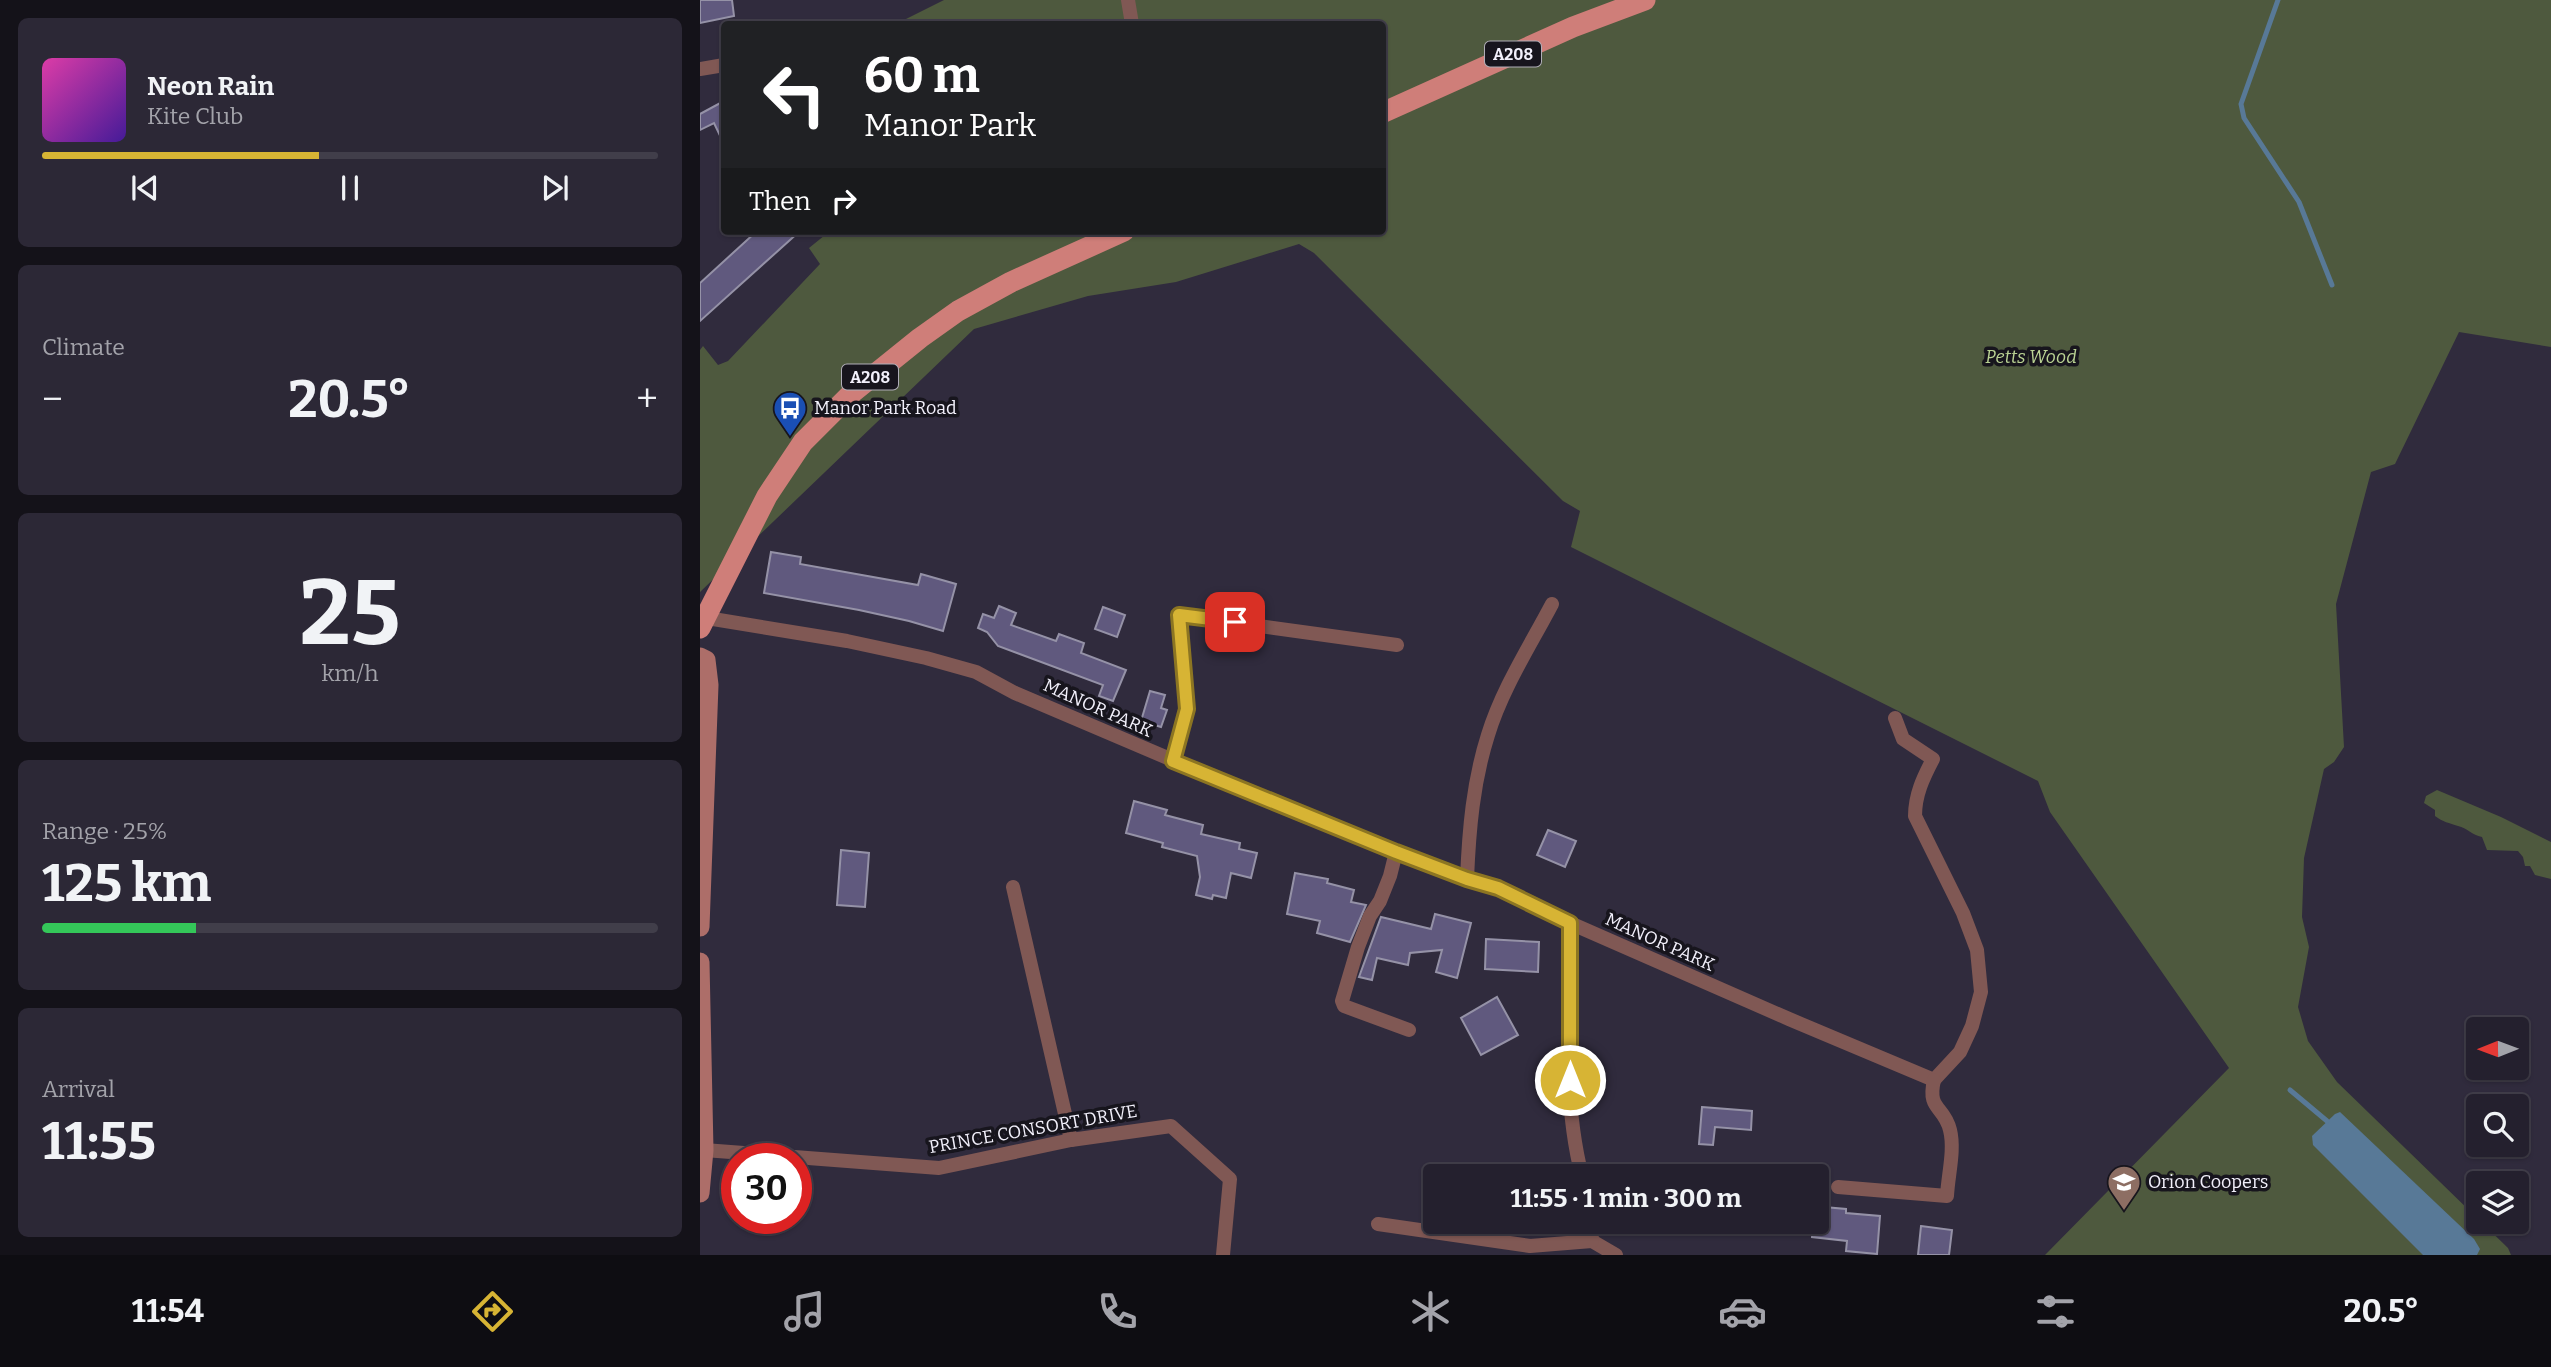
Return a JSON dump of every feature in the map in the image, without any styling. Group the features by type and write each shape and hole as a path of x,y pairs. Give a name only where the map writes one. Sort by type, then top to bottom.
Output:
{"main road":[{"name":"A208","path":"1386,111 1573,27 1645,0"},
{"name":"A208","path":"704,623 767,496 803,442 853,392 958,311 1011,282 1115,235"},
{"path":"700,657 706,660 709,685 700,927"},
{"path":"700,962 704,1150 700,1193"}],"street":[{"path":"1128,0 1132,21"},
{"path":"700,69 721,66"},
{"path":"1467,879 1472,808 1488,733 1501,701 1552,604"},
{"path":"1173,761 1187,709 1179,615 1397,645"},
{"name":"MANOR PARK","path":"704,623 847,641 976,672 1015,692 1173,761 1396,852 1498,888 1570,923 1776,1014 1934,1080"},
{"path":"1838,1187 1947,1196 1950,1127 1933,1103 1931,1094 1934,1080 1960,1052 1972,1026 1981,992 1977,950 1963,913 1915,816 1920,784 1933,760 1903,740 1895,718"},
{"path":"1396,852 1390,876 1358,947 1342,1001 1344,1006 1353,1011 1409,1030"},
{"path":"1013,887 1071,1140"},
{"path":"1570,923 1570,1107 1579,1164"},
{"name":"PRINCE CONSORT DRIVE","path":"704,1150 939,1168 1071,1140 1171,1126 1230,1179 1223,1255"},
{"path":"1378,1224 1531,1246 1591,1241 1616,1255"},
{"path":"1591,1234 1591,1241"}],"green space":[{"name":"Petts Wood","path":"944,0 2551,0 2551,347 2459,332 2395,464 2371,472 2336,604 2344,747 2334,762 2324,769 2304,858 2302,917 2309,947 2298,1007 2308,1041 2337,1082 2466,1207 2466,1234 2494,1234 2508,1248 2511,1255 2045,1255 2229,1068 2050,812 2038,781 1571,547 1580,511 1563,501 1314,253 1299,244 1176,282 1088,296 974,329 700,592 700,350 703,346 718,365 728,361 820,264 809,248 825,235 1386,235 1386,21 902,21"},
{"path":"2437,790 2551,842 2551,879 2535,875 2530,866 2525,866 2518,851 2487,850 2482,837 2435,816 2435,810 2424,803 2426,796"}],"water":[{"path":"2340,1112 2474,1239 2480,1249 2477,1255 2423,1255 2313,1145 2312,1136"}],"building":[{"path":"700,0 732,0 734,16 700,23"},
{"path":"721,103 721,138 714,123 700,130 700,114"},
{"path":"753,235 796,235 700,321 700,283"},
{"path":"771,552 801,557 800,564 918,585 921,574 956,584 943,631 859,610 764,593"},
{"path":"999,606 1016,613 1011,625 1056,641 1059,634 1084,643 1081,653 1126,670 1113,701 1099,696 1103,685 998,646 987,632 978,628 983,614 994,618"},
{"path":"1103,607 1125,615 1117,637 1095,629"},
{"path":"1150,691 1165,695 1161,708 1167,710 1161,727 1141,721"},
{"path":"1134,801 1167,810 1165,815 1203,825 1201,834 1240,843 1239,849 1257,853 1251,878 1231,873 1226,898 1213,895 1212,899 1196,895 1200,877 1197,856 1162,847 1163,843 1126,833"},
{"path":"1548,830 1576,841 1565,867 1537,855"},
{"path":"841,850 869,853 865,907 837,905"},
{"path":"1295,873 1328,879 1327,883 1354,890 1351,902 1366,905 1350,942 1317,933 1320,921 1287,914"},
{"path":"1435,914 1471,923 1457,978 1436,972 1442,950 1410,953 1408,965 1377,958 1372,980 1359,977 1381,917 1431,929"},
{"path":"1486,939 1539,942 1538,972 1485,969"},
{"path":"1497,997 1518,1035 1481,1055 1461,1018"},
{"path":"1702,1107 1752,1111 1751,1130 1715,1127 1713,1145 1699,1144"},
{"path":"1829,1207 1846,1209 1846,1213 1880,1216 1877,1254 1846,1251 1847,1241 1812,1237 1812,1234 1829,1234"},
{"path":"1921,1226 1952,1230 1949,1255 1918,1255"}],"waterway":[{"path":"2278,0 2241,104 2244,118 2299,202 2332,285"},
{"path":"2290,1090 2327,1121"}],"place":[{"name":"Manor Park Road","path":"790,438"},
{"name":"Orion Coopers","path":"2124,1212"}],"route":[{"path":"1235,622 1179,615 1187,709 1173,761 1396,852 1498,888 1570,923 1570,1080"}]}
